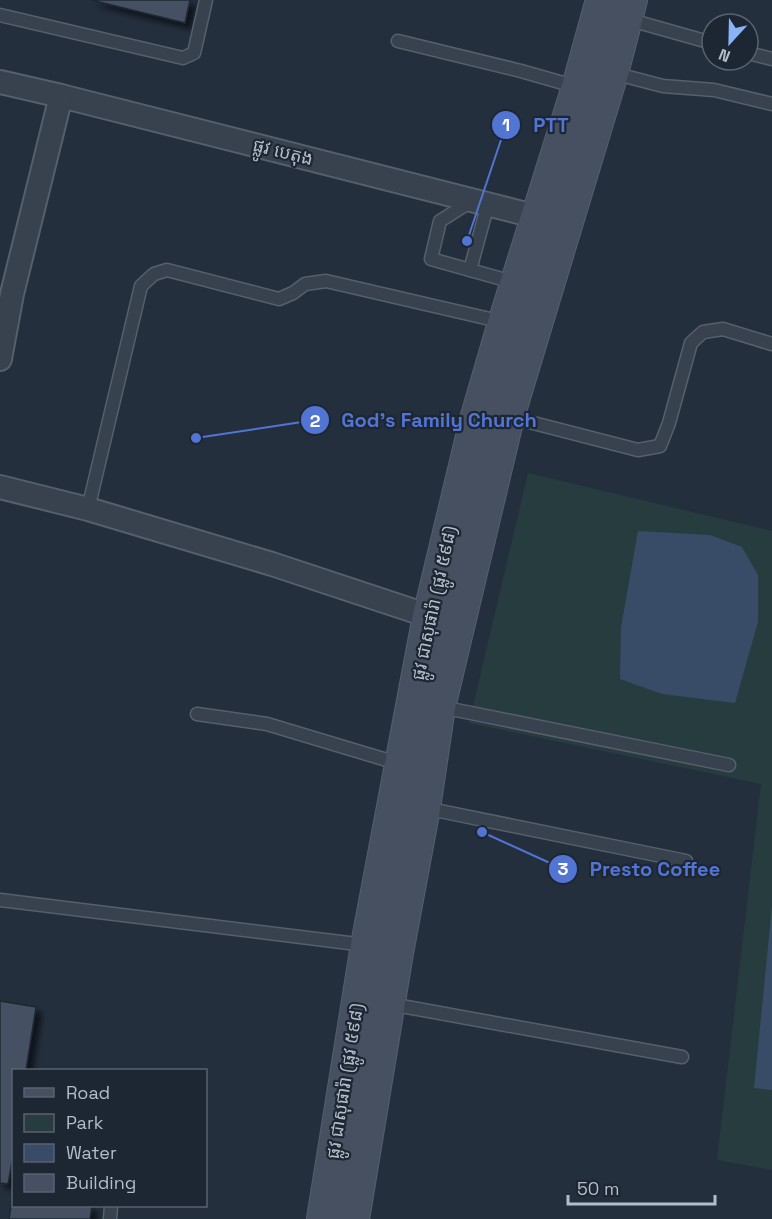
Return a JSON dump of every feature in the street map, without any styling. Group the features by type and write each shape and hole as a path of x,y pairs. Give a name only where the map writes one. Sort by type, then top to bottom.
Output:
{"main road":[{"name":"ផ្លូវ ជាសុផារ៉ា (ផ្លូវ ៥៩៨)","path":"323,1219 368,945 424,808 440,707 494,413 504,322 517,283 552,221 578,87 602,0"},
{"name":"ផ្លូវ ជាសុផារ៉ា (ផ្លូវ ៥៩៨)","path":"353,1219 388,1004 401,765 429,616 552,221 612,73 629,10"}],"street":[{"name":"ផ្លូវ បេតុង","path":"0,82 552,221"},
{"path":"0,359 6,292 61,96"},
{"path":"0,488 88,509 272,564 429,616"}],"lane":[{"path":"0,15 183,58 194,53 206,0"},
{"path":"629,10 700,38"},
{"path":"398,41 578,87"},
{"path":"612,73 663,86 714,90 772,104"},
{"path":"470,270 480,202"},
{"path":"480,202 440,221 431,259 517,283"},
{"path":"88,509 141,286 154,274 167,270 279,298 293,293 305,284 326,282 504,322"},
{"path":"494,413 638,450 660,446 669,423 691,343 703,332 723,329 772,344"},
{"path":"440,707 729,765"},
{"path":"197,714 267,724 401,765"},
{"path":"424,808 686,861"},
{"path":"0,900 368,945"},
{"path":"388,1004 682,1057"}],"green space":[{"path":"528,473 772,531 772,1170 717,1160 761,784 469,723"}],"water":[{"path":"638,531 710,535 742,547 758,575 758,622 735,703 662,694 620,679 621,627"},
{"path":"772,906 772,1090 754,1088"}],"building":[{"path":"91,0 190,0 185,23"},
{"path":"0,1001 36,1007 26,1069 12,1069 12,1162 8,1184 0,1183"},
{"path":"12,1200 12,1207 92,1207 90,1219 9,1219"}],"place":[{"name":"PTT","path":"467,241"},
{"name":"God's Family Church","path":"196,438"},
{"name":"Presto Coffee","path":"482,832"}]}
